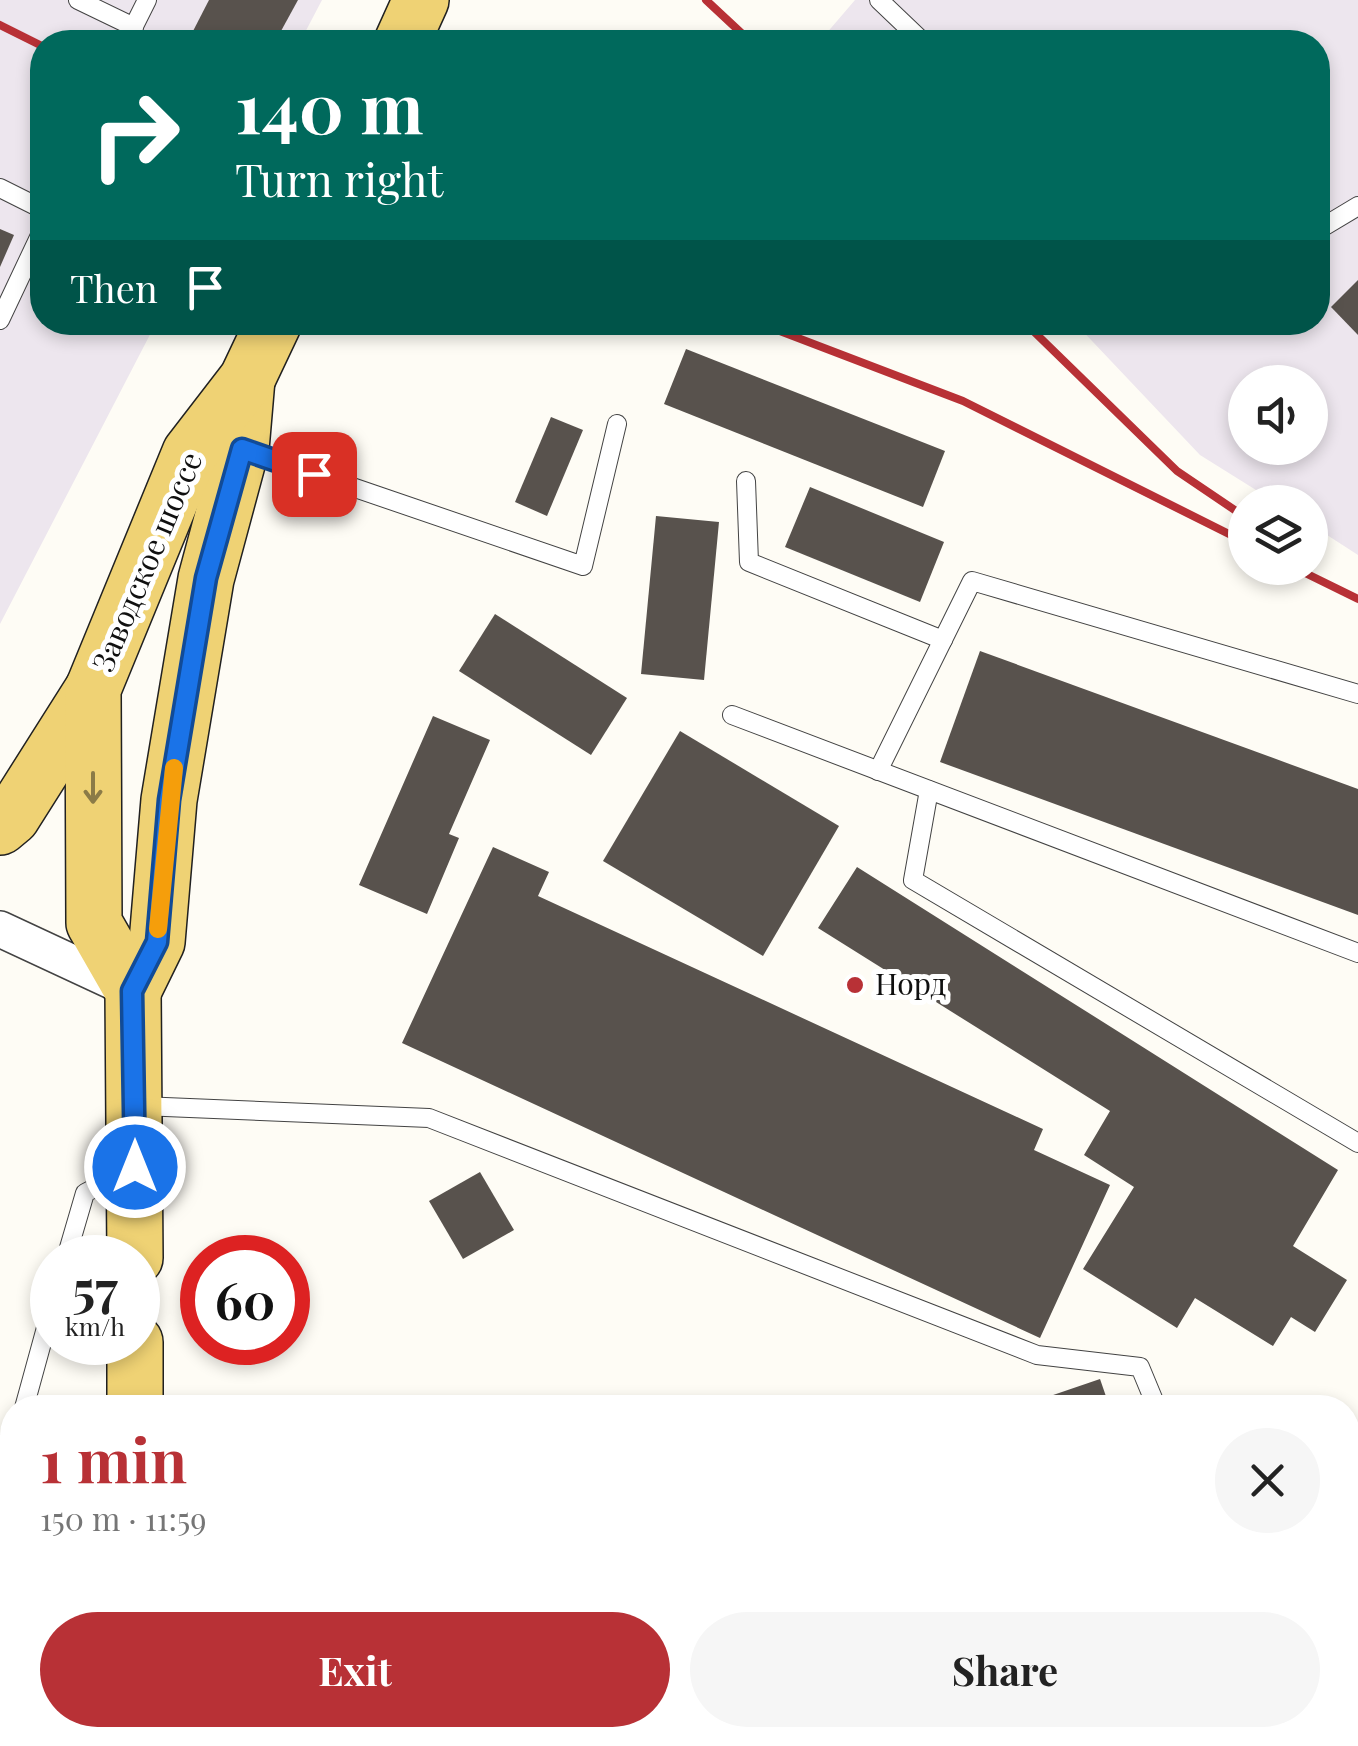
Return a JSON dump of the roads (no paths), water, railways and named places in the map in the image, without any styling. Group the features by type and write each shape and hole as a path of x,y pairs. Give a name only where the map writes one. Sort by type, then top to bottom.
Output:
{"main road":[{"path":"407,30 421,0"},
{"name":"Заводское шоссе","path":"135,1235 132,991 94,923 93,689 190,453 247,379 268,335"},
{"name":"Заводское шоссе","path":"132,991 157,942 169,800 203,597 242,449 247,379"},
{"path":"0,827 12,818 93,689"},
{"path":"135,1365 135,1395"}],"street":[{"path":"0,930 132,991"}],"lane":[{"path":"78,0 123,30"},
{"path":"133,30 148,0"},
{"path":"879,0 910,30"},
{"path":"0,188 30,203"},
{"path":"1330,223 1358,206"},
{"path":"0,320 30,256"},
{"path":"242,449 582,566 618,424"},
{"path":"746,480 749,562 942,640"},
{"path":"878,771 972,581 1358,694"},
{"path":"732,715 1358,953"},
{"path":"929,790 913,880 1358,1142"},
{"path":"136,1106 429,1118 1037,1355 1140,1368 1151,1395"},
{"path":"73,1235 85,1193 135,1167"},
{"path":"28,1395 36,1365"}],"railway":[{"path":"706,0 738,30"},
{"path":"0,25 30,40"},
{"path":"790,335 963,401 1228,534"},
{"path":"1037,335 1177,471 1228,506"},
{"path":"1328,584 1358,599"}],"place":[{"name":"Норд","path":"855,985"}]}
